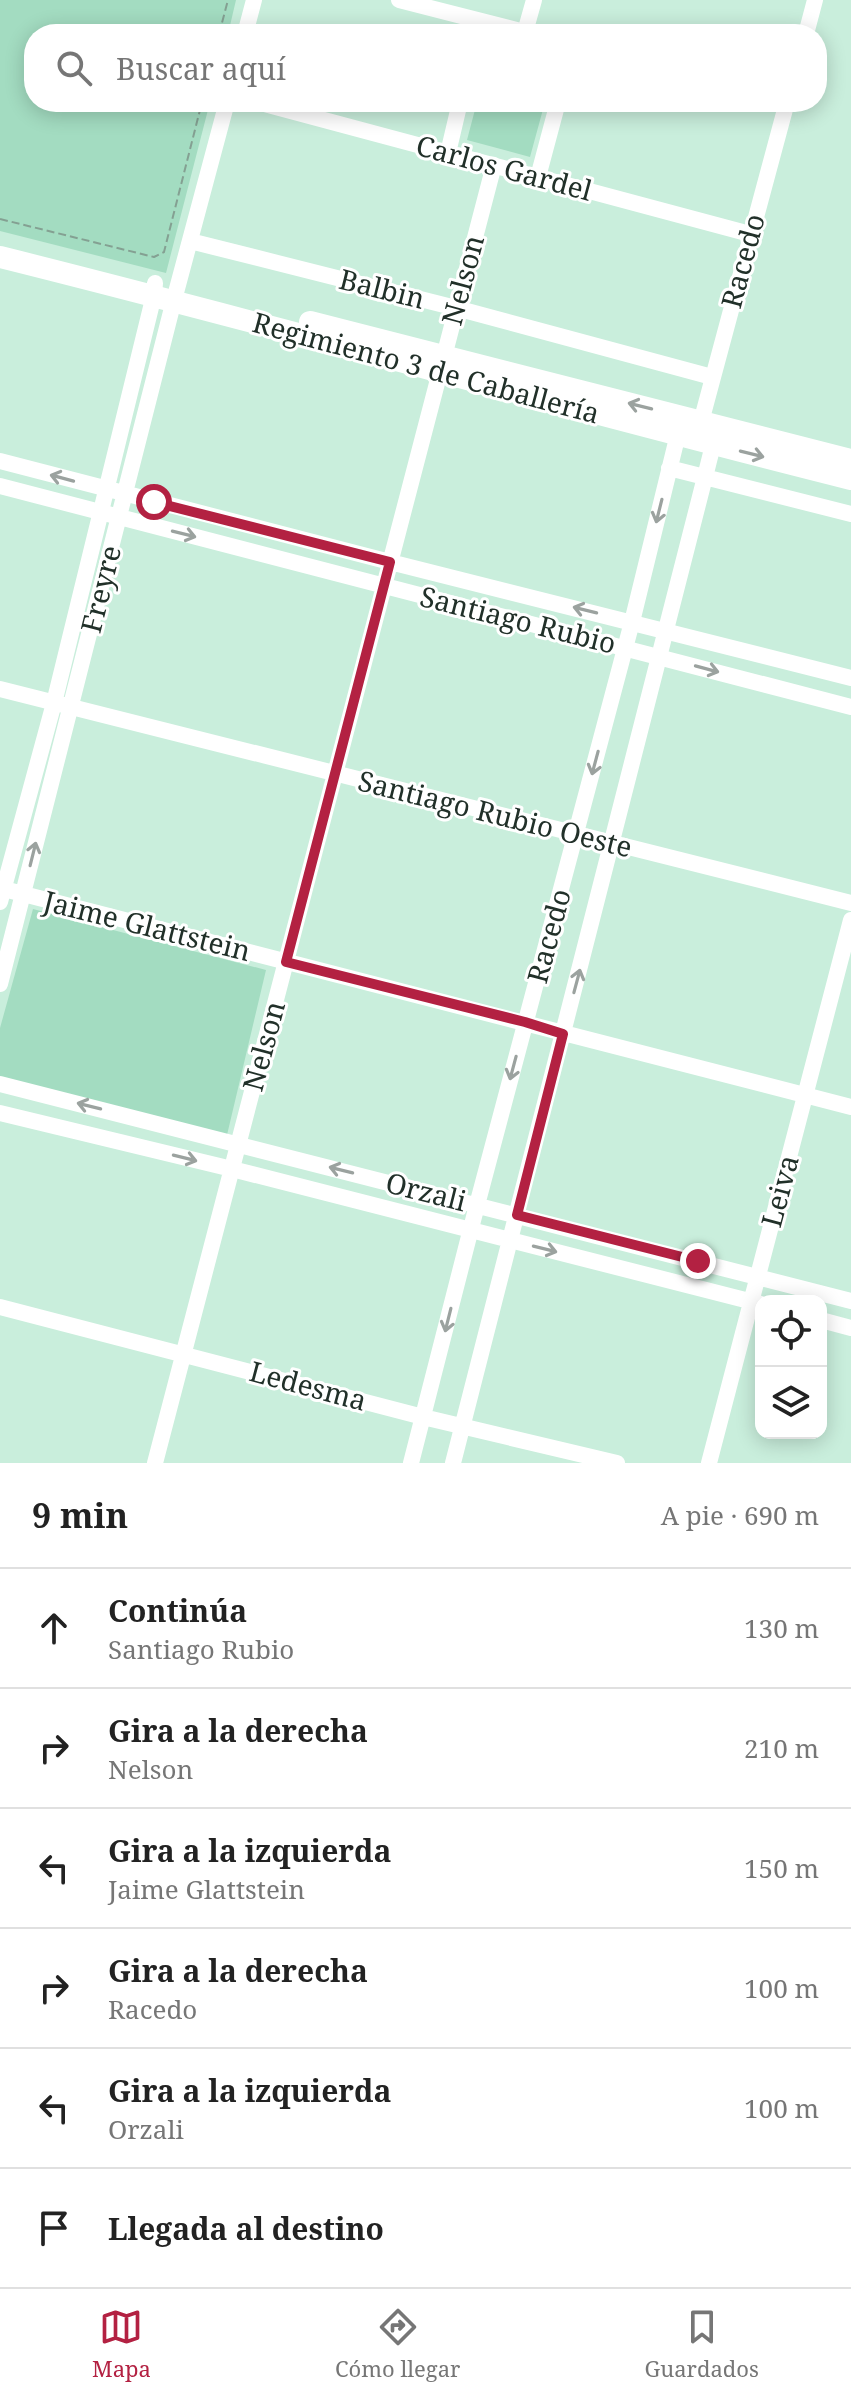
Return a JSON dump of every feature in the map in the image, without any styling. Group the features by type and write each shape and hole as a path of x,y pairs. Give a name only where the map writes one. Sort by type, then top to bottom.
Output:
{"street":[{"path":"248,24 254,0"},
{"path":"399,0 469,24"},
{"path":"530,24 534,0"},
{"path":"809,24 815,0"},
{"name":"Freyre","path":"0,984 23,894 106,490 165,292 190,241 224,112"},
{"name":"Carlos Gardel","path":"294,112 750,234"},
{"path":"448,153 458,112"},
{"path":"538,177 555,112"},
{"name":"Racedo","path":"701,422 784,112"},
{"name":"Nelson","path":"155,1463 494,165"},
{"name":"Balbin","path":"190,241 712,377"},
{"name":"Regimiento 3 de Caballería","path":"0,245 441,364 713,445 851,479"},
{"name":"Regimiento 3 de Caballería","path":"0,257 165,292"},
{"name":"Freyre","path":"1,893 119,518 165,292"},
{"name":"Regimiento 3 de Caballería","path":"441,364 701,422 851,460"},
{"path":"678,434 701,422 713,445"},
{"name":"Racedo","path":"411,1463 632,622 678,434"},
{"name":"Racedo","path":"453,1463 713,445"},
{"name":"Santiago Rubio","path":"0,461 851,678"},
{"path":"669,468 851,514"},
{"name":"Santiago Rubio","path":"0,486 851,707"},
{"name":"Santiago Rubio Oeste","path":"0,689 851,903"},
{"name":"Jaime Glattstein","path":"1,893 23,894 851,1107"},
{"name":"Leiva","path":"757,1295 758,1277 851,920"},
{"name":"Orzali","path":"0,1084 851,1301"},
{"name":"Orzali","path":"0,1113 755,1303"},
{"name":"Leiva","path":"709,1463 755,1306"},
{"name":"Ledesma","path":"0,1307 423,1417 617,1463"},
{"path":"827,1322 851,1328"}],"path":[{"path":"222,24 228,0"},
{"path":"0,219 154,257 164,252 199,112"}],"green space":[{"path":"0,0 236,0 230,24 24,24 24,112 207,112 166,273 0,231"},
{"path":"474,112 542,112 530,157 467,140"},
{"path":"33,909 266,970 227,1135 0,1079 0,1028"}],"route":[{"path":"154,502 390,562 286,962 563,1034 517,1215 698,1261"}]}
